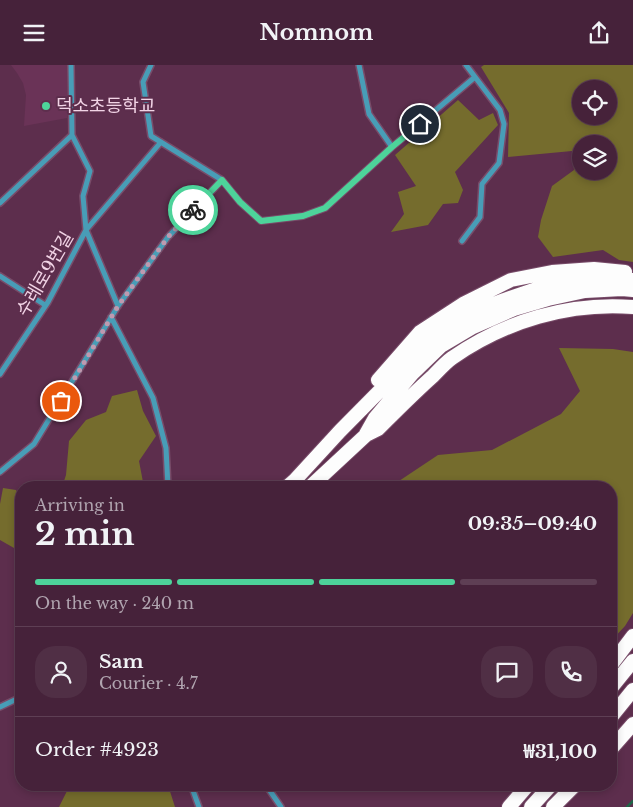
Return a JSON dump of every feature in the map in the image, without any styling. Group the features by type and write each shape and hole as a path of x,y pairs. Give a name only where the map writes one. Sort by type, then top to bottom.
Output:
{"highway":[{"path":"340,431 379,379 420,333 462,304 510,280 552,272 594,269 633,273"},
{"path":"294,481 340,431 426,345 446,327 468,313 536,289 581,281 633,280"},
{"path":"366,435 375,418 412,374 441,347 473,327 514,309 548,299 585,291 633,290"},
{"path":"316,481 366,435 378,429 451,359 484,338 526,320 546,314 580,307 613,305 633,307"},
{"path":"617,657 633,636"},
{"path":"617,681 633,661"},
{"path":"617,710 633,690"},
{"path":"617,742 633,725"},
{"path":"508,807 519,791"},
{"path":"508,807 523,791"},
{"path":"531,807 546,791"},
{"path":"553,807 569,791"}],"street":[{"name":"수레로9번길","path":"0,374 45,305 86,230 83,196 90,171 72,135 71,65"},
{"path":"151,65 143,82 151,136 222,180 240,202 261,221 303,216 325,208 392,147 474,77"},
{"path":"359,65 369,114 392,147"},
{"path":"462,241 480,217 482,183 499,163 504,124 500,110 466,65"},
{"path":"0,203 72,135"},
{"path":"118,306 86,230 161,143"},
{"path":"0,472 34,444 118,306 168,237 222,180"},
{"path":"0,276 45,305"},
{"path":"111,317 153,398 166,448 168,481"},
{"path":"0,707 15,700"},
{"path":"192,791 199,807"},
{"path":"270,791 281,807"}],"shaded area":[{"name":"덕소초등학교","path":"11,65 67,65 67,118 24,126 26,95 23,83"},
{"path":"484,65 633,65 633,262 619,260 603,250 553,257 538,237 541,220 552,186 572,171 572,180 617,180 617,135 572,135 572,151 508,157 509,113 481,67"},
{"path":"458,100 479,120 493,113 498,125 455,172 463,190 458,203 443,204 428,225 391,232 404,214 398,192 416,186 395,155"},
{"path":"559,348 613,349 633,352 633,613 617,635 617,481 399,481 438,455 492,450 561,414 580,391"},
{"path":"137,390 143,411 156,436 139,461 143,481 64,481 69,441 86,420 106,412 112,396"},
{"path":"3,488 15,490 15,549 0,540 0,504"},
{"path":"67,791 170,791 175,807 59,807"}],"waterway":[{"path":"627,807 633,801"}],"way so far":[{"path":"61,401 118,306 168,237 193,210"}],"place":[{"name":"덕소초등학교","path":"46,106"}],"route":[{"path":"193,210 222,180 240,202 261,221 303,216 325,208 420,124"}]}
